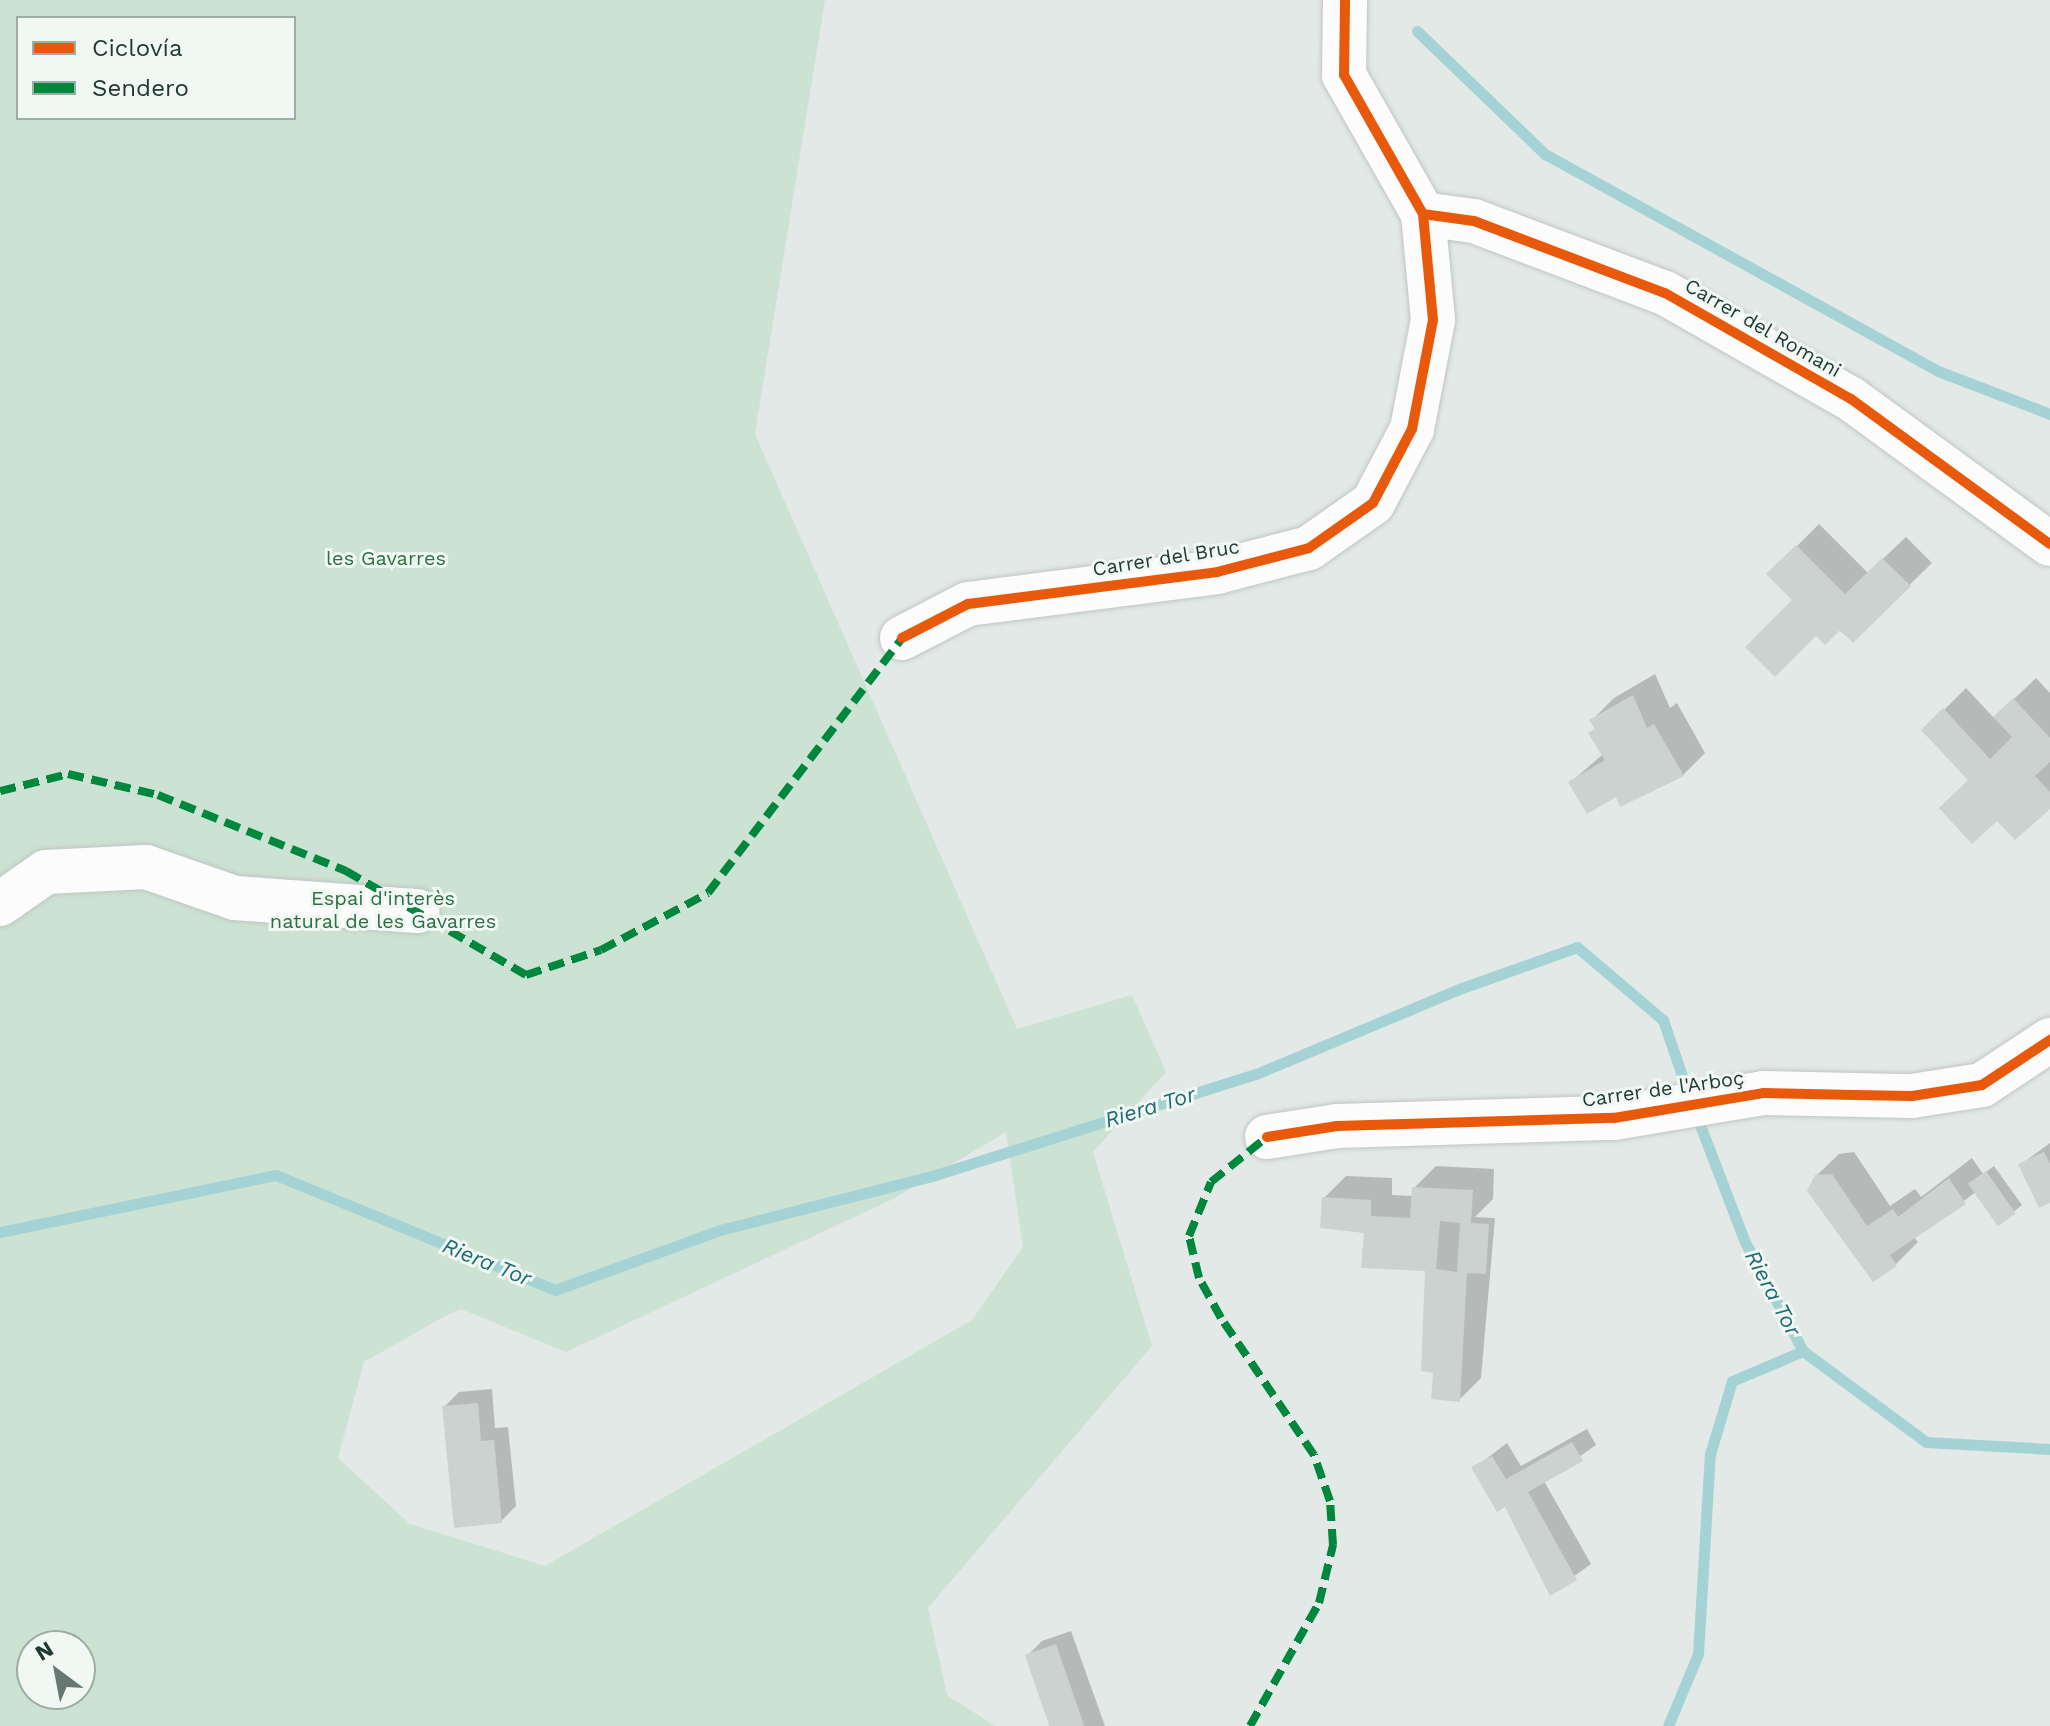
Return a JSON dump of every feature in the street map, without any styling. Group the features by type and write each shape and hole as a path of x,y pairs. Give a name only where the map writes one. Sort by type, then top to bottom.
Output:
{"street":[{"name":"Carrer del Bruc","path":"902,638 968,604 1217,572 1309,548 1373,503 1412,429 1433,320 1423,214 1344,75 1345,0"},
{"name":"Carrer del Romani","path":"1423,214 1474,221 1665,293 1851,399 2050,544"},
{"path":"0,904 46,872 146,867 235,898 418,911"},
{"name":"Carrer de l'Arboç","path":"1267,1137 1337,1126 1614,1118 1763,1093 1912,1096 1982,1085 2050,1040"}],"green space":[{"name":"Espai d'interès natural de les Gavarres","path":"0,0 825,0 755,434 1017,1029 1132,995 1166,1072 1093,1152 1152,1346 928,1608 947,1695 995,1726 0,1726","holes":["1006,1132 1023,1247 972,1320 545,1566 410,1524 338,1458 364,1362 449,1314 461,1309 566,1352 893,1199"]}],"building":[{"path":"1796,545 1845,594 1882,558 1911,586 1853,643 1840,630 1825,645 1816,636 1775,677 1745,647 1792,600 1766,574"},
{"path":"1633,695 1647,728 1654,724 1684,776 1620,807 1616,797 1587,814 1568,782 1605,760 1588,733 1595,729 1589,720"},
{"path":"2013,698 2050,738 2050,762 2035,776 2050,792 2050,809 2015,840 1997,821 1972,844 1939,808 1968,780 1921,730 1943,708 1990,759 2012,737 1993,717"},
{"path":"2044,1152 2050,1164 2050,1203 2039,1208 2018,1164"},
{"path":"1986,1171 2016,1214 1998,1226 1968,1184"},
{"path":"1832,1174 1867,1226 1893,1209 1898,1217 1949,1178 1966,1204 1890,1255 1897,1266 1873,1282 1807,1191 1815,1175"},
{"path":"1412,1187 1473,1190 1471,1223 1489,1224 1486,1274 1467,1273 1460,1402 1431,1399 1433,1373 1421,1371 1425,1271 1361,1268 1364,1233 1320,1228 1322,1197 1371,1200 1371,1216 1410,1218","holes":["1440,1221 1460,1223 1457,1272 1436,1269"]},
{"path":"478,1403 481,1441 494,1440 502,1523 454,1528 442,1406"},
{"path":"1572,1442 1583,1461 1528,1492 1577,1580 1550,1596 1505,1507 1497,1512 1471,1467 1492,1456 1506,1479"},
{"path":"1056,1644 1084,1726 1049,1726 1025,1655"}],"waterway":[{"path":"1417,31 1545,154 1938,371 2050,414"},
{"name":"Riera Tor","path":"0,1232 276,1175 555,1290 720,1230 932,1176 1256,1074 1462,988 1577,947 1663,1020 1689,1096"},
{"name":"Riera Tor","path":"1695,1112 1745,1242 1803,1351 1926,1442 2050,1449"},
{"path":"1668,1726 1698,1654 1710,1454 1732,1381 1803,1351"}],"marked path":[{"path":"0,791 68,774 158,795 346,871 526,975 601,950 708,893 902,638"},
{"path":"1250,1726 1319,1603 1333,1545 1330,1501 1314,1455 1221,1318 1199,1278 1189,1236 1211,1182 1267,1137"}],"cycle path":[{"path":"902,638 968,604 1217,572 1309,548 1373,503 1412,429 1433,320 1423,214 1344,75 1345,0"},
{"path":"1423,214 1474,221 1665,293 1851,399 2050,544"},
{"path":"1267,1137 1337,1126 1614,1118 1763,1093 1912,1096 1982,1085 2050,1040"}],"park label":[{"name":"les Gavarres","path":"386,558"}]}
